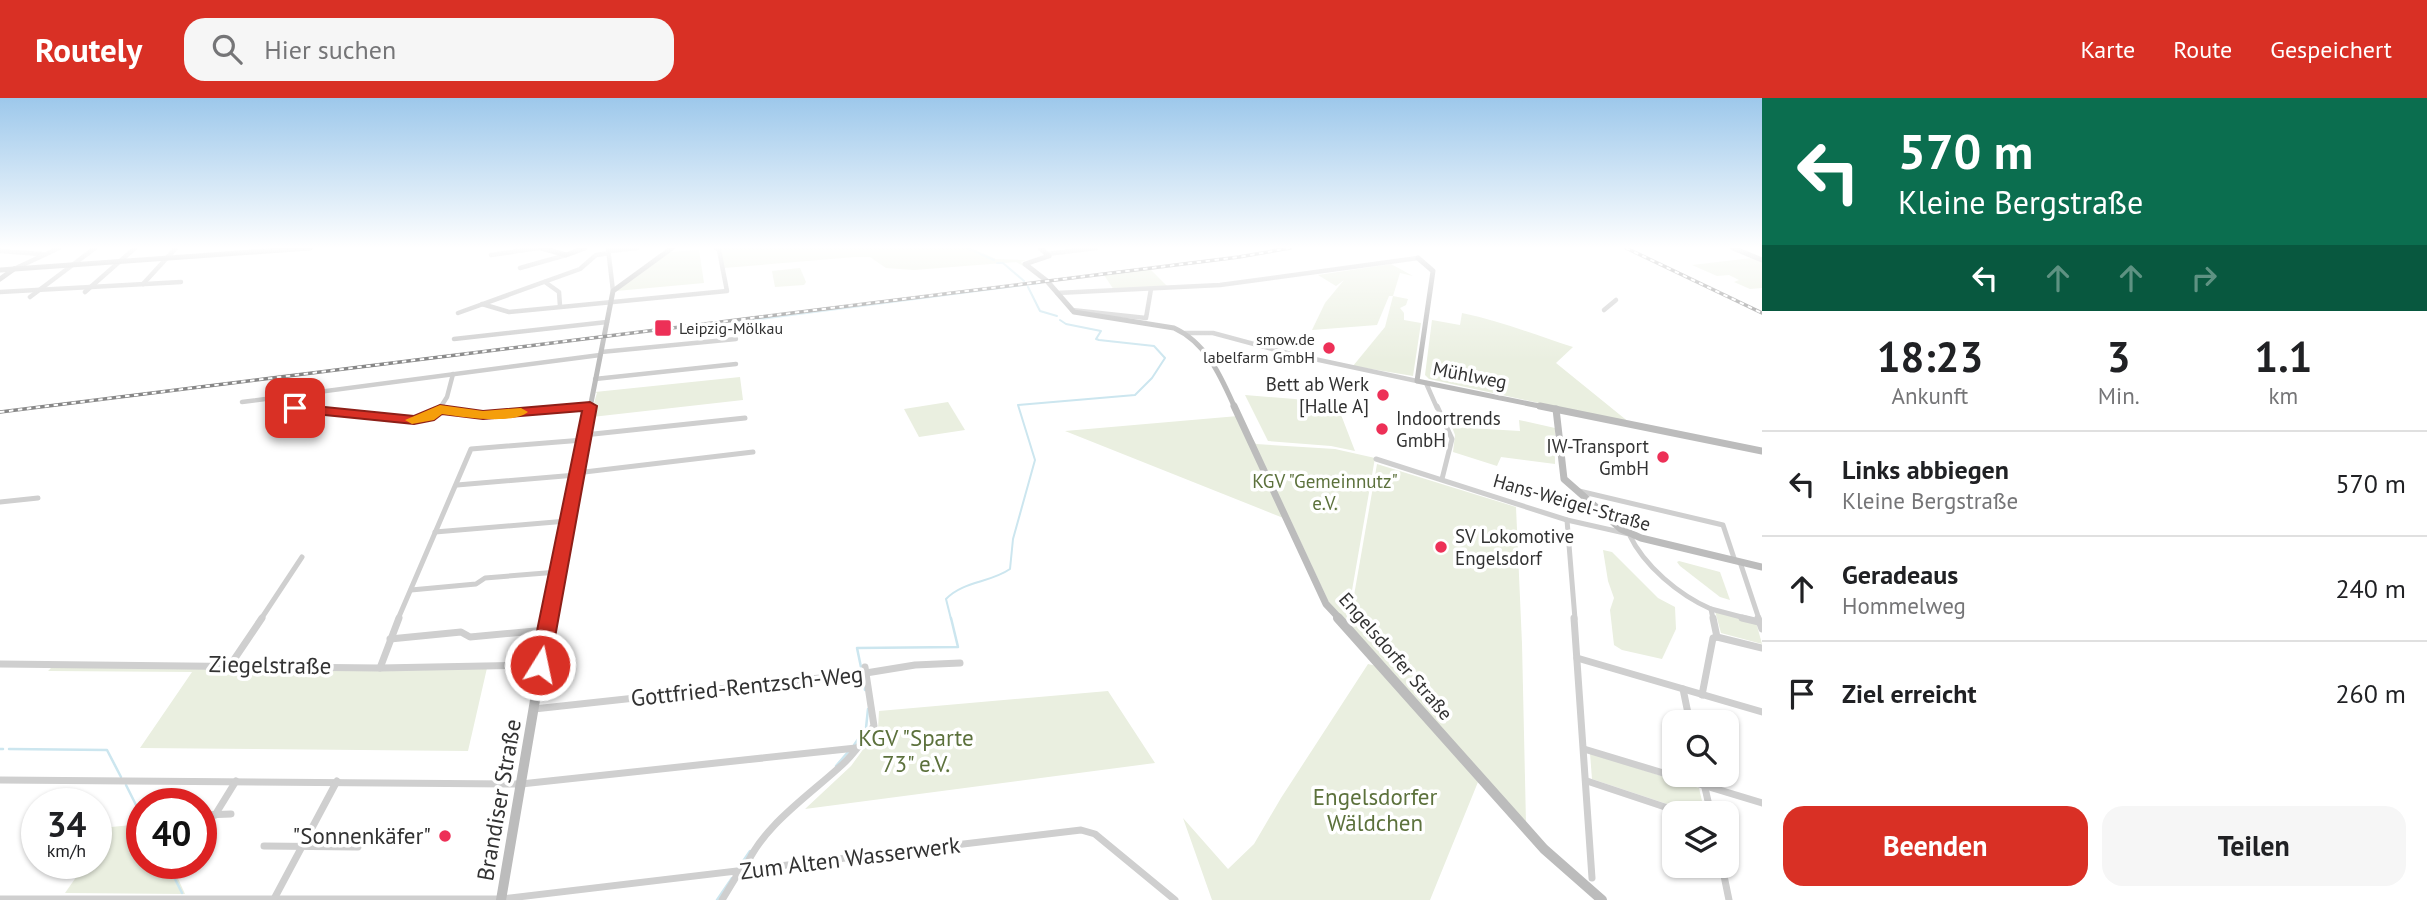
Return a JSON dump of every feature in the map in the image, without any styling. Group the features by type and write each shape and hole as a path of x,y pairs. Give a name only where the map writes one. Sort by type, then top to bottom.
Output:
{"street":[{"path":"30,297 44,285"},
{"path":"85,292 93,285"},
{"path":"0,292 123,285"},
{"path":"458,313 534,285"},
{"path":"549,285 559,292 560,306"},
{"path":"612,285 613,291 621,285"},
{"path":"482,304 506,312 727,291 726,285"},
{"path":"1049,285 1072,310 1082,315 1167,326 1187,334"},
{"path":"1057,293 1194,285"},
{"path":"1417,381 1431,285"},
{"path":"1072,310 1146,318 1151,289"},
{"name":"Brandiser Straße","path":"501,900 546,630 613,291"},
{"path":"1604,310 1616,300"},
{"path":"454,339 607,322"},
{"name":"Mühlweg","path":"1187,334 1205,332 1426,383 1762,451"},
{"name":"Engelsdorfer Straße","path":"1187,334 1209,357 1222,379 1326,604 1544,849 1602,900"},
{"path":"242,401 600,353 736,339"},
{"path":"595,379 736,364"},
{"path":"1419,368 1451,433 1452,445 1442,479"},
{"path":"300,394 295,408 414,420 429,417 440,409 448,398 453,374"},
{"path":"440,409 483,415 590,406"},
{"path":"1556,409 1564,480 1572,489 1629,534 1633,544 1665,577 1699,604 1761,626"},
{"path":"380,667 471,449 745,418"},
{"path":"457,485 576,474 753,452"},
{"name":"Hans-Weigel-Straße","path":"1376,459 1567,520 1762,568"},
{"path":"1572,489 1723,525 1761,626"},
{"path":"0,502 38,498"},
{"path":"1567,520 1592,877"},
{"path":"435,532 567,521"},
{"path":"231,664 302,557"},
{"path":"411,590 558,572"},
{"path":"1711,609 1717,636"},
{"path":"390,639 461,632 470,637 546,630"},
{"path":"1717,636 1762,648"},
{"path":"1702,695 1713,638 1717,636"},
{"path":"1577,658 1762,712"},
{"name":"Gottfried-Rentzsch-Weg","path":"534,709 866,670 960,663"},
{"name":"Ziegelstraße","path":"0,664 380,667 540,665"},
{"path":"722,900 752,853 856,748 873,726 866,670"},
{"path":"1683,689 1687,710"},
{"path":"0,780 521,784 856,748"},
{"path":"1584,749 1662,772"},
{"path":"217,812 236,781"},
{"path":"0,899 274,899 337,781"},
{"path":"1587,781 1662,806"},
{"path":"1710,787 1762,803"},
{"path":"217,815 231,814"},
{"name":"Zum Alten Wasserwerk","path":"274,899 501,900 1081,830 1095,834 1175,900"},
{"path":"264,846 358,847"},
{"path":"1724,878 1729,900"}],"green space":[{"path":"624,285 677,285 616,291"},
{"path":"1111,285 1168,287 1114,290"},
{"path":"1340,285 1396,285 1377,325 1312,330 1325,303"},
{"path":"1742,285 1762,285 1762,288 1750,289"},
{"path":"1393,296 1408,299 1406,305 1400,308 1404,313 1404,320 1421,323 1413,376 1353,366 1385,327"},
{"path":"1462,313 1573,347 1556,363 1630,423 1429,379 1425,375 1432,320 1460,325"},
{"path":"740,377 743,400 592,417 597,393 595,392"},
{"path":"1245,395 1295,399 1338,407 1355,451 1331,446 1268,441"},
{"path":"948,402 965,430 919,437 904,409"},
{"name":"KGV \"Gemeinnutz\" e.V.","path":"1238,416 1256,444 1335,449 1375,458 1346,625 1331,607 1291,521 1065,431"},
{"path":"1519,420 1555,428 1555,464 1501,457 1497,466 1453,452 1455,435 1452,427 1520,431"},
{"path":"1377,464 1516,507 1526,824 1349,624"},
{"path":"1603,550 1612,552 1658,598 1675,607 1676,629 1662,659 1622,650 1614,645 1610,610 1614,598"},
{"path":"1677,562 1720,572 1730,600 1720,597 1680,566"},
{"path":"1715,611 1756,622 1762,644 1721,633"},
{"name":"Engelsdorfer Wäldchen","path":"1368,664 1377,666 1478,782 1430,900 1212,900 1183,818 1228,869 1254,844"},
{"path":"53,666 487,668 468,751 140,748 192,672 48,671"},
{"name":"KGV \"Sparte 73\" e.V.","path":"1108,691 1155,763 805,809 851,766 878,729 879,711"},
{"path":"1590,753 1662,776 1662,787 1699,788 1702,801 1662,802 1592,779"},
{"path":"126,826 126,879 178,879 185,894 65,893 75,879 112,879 112,827"}],"waterway":[{"path":"736,322 1021,285"},
{"path":"1028,287 1040,311 1057,316"},
{"path":"951,619 946,599 953,593 1010,569 1013,539 1035,460 1018,405 1135,395 1152,378 1165,358 1154,346 1099,340 1096,339 1101,331 1066,324 1060,320"},
{"path":"862,672 857,648 958,647 951,618"},
{"path":"863,677 865,690"},
{"path":"854,745 866,728 868,709"},
{"path":"9,749 107,750 121,777"},
{"path":"836,766 848,752"},
{"path":"739,867 750,851"},
{"path":"717,900 732,878"},
{"path":"175,879 182,893"}],"railway":[{"path":"0,412 1012,285"},
{"path":"1704,285 1762,313"}],"slow traffic":[{"path":"412,420 429,417 440,409 483,415 521,412"}],"place":[{"name":"Leipzig-Mölkau","path":"663,328"},
{"name":"smow.de labelfarm GmbH","path":"1329,348"},
{"name":"Bett ab Werk [Halle A]","path":"1383,395"},
{"name":"Indoortrends GmbH","path":"1382,429"},
{"name":"IW-Transport GmbH","path":"1663,457"},
{"name":"SV Lokomotive Engelsdorf","path":"1441,547"},
{"name":"\"Sonnenkäfer\"","path":"445,836"}],"route":[{"path":"295,408 414,420 429,417 440,409 483,415 590,406 540,665"}]}
